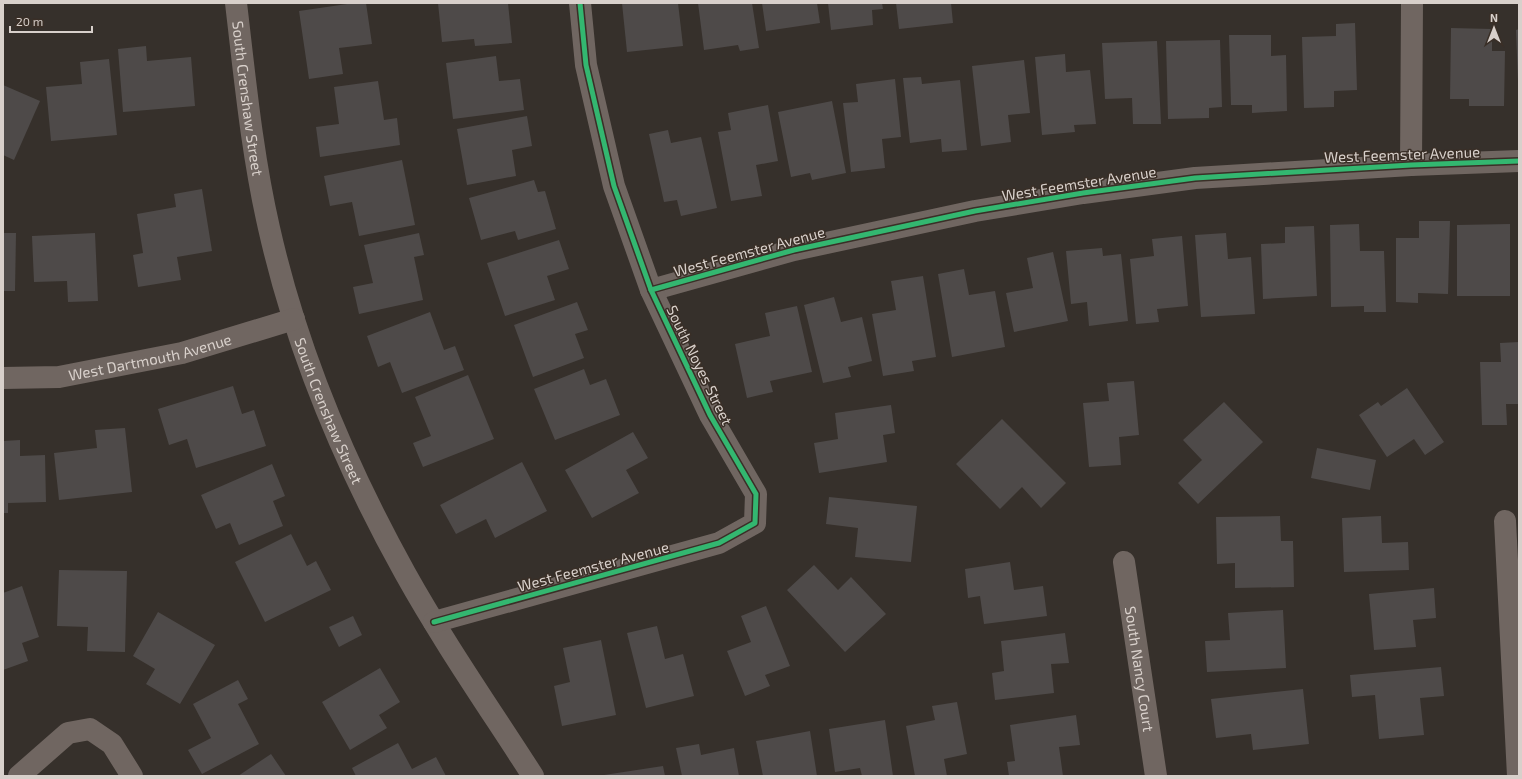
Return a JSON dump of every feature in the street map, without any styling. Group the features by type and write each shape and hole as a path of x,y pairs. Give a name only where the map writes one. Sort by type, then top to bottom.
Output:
{"street":[{"name":"South Crenshaw Street","path":"236,3 252,147 269,229 294,319 332,423 371,510 405,574 434,622 534,776"},
{"name":"South Noyes Street","path":"580,3 586,65 614,186 651,290 710,415 756,494 755,523"},
{"path":"1411,165 1412,3"},
{"name":"West Feemster Avenue","path":"651,290 794,250 975,211 1195,178 1411,165 1519,161"},
{"name":"West Dartmouth Avenue","path":"3,378 59,377 182,353 294,319"},
{"path":"1504,521 1518,776"},
{"name":"West Feemster Avenue","path":"434,622 719,543 755,523"},
{"name":"South Nancy Court","path":"1124,562 1156,776"},
{"path":"19,776 68,733 90,729 112,744 132,776"}],"building":[{"path":"354,3 366,3 372,44 339,48 343,74 309,79 299,11"},
{"path":"438,3 508,3 512,43 475,46 474,39 442,42"},
{"path":"622,3 678,3 683,46 627,52"},
{"path":"698,3 752,3 759,48 740,51 738,45 704,50"},
{"path":"762,3 817,3 820,23 766,31"},
{"path":"828,3 882,3 883,9 872,10 873,25 831,30"},
{"path":"896,3 951,3 953,23 899,29"},
{"path":"1355,23 1357,90 1334,91 1334,107 1304,108 1302,37 1336,36 1336,24"},
{"path":"1451,28 1492,29 1492,51 1505,51 1504,106 1469,106 1469,99 1450,99"},
{"path":"1519,29 1519,81 1518,81 1516,30"},
{"path":"1229,35 1271,35 1271,56 1286,55 1287,111 1252,113 1252,105 1231,105"},
{"path":"1220,40 1222,107 1209,108 1209,118 1168,119 1166,41"},
{"path":"1157,41 1161,124 1133,124 1132,98 1105,99 1102,43"},
{"path":"146,46 147,61 191,57 195,106 123,112 118,49"},
{"path":"1065,54 1066,72 1090,70 1096,124 1074,125 1075,132 1042,135 1035,57"},
{"path":"496,56 499,81 520,79 524,110 453,119 446,63"},
{"path":"109,59 117,135 51,141 46,87 82,84 80,62"},
{"path":"1024,60 1030,113 1008,115 1011,142 981,146 972,66"},
{"path":"921,77 922,84 960,80 967,150 942,152 941,139 910,143 903,78"},
{"path":"895,79 901,137 882,139 885,168 851,172 843,103 858,102 856,84"},
{"path":"378,81 384,120 397,118 400,145 320,157 316,127 339,124 334,87"},
{"path":"3,85 40,101 14,160 3,155"},
{"path":"832,101 846,173 812,180 810,173 791,177 778,112"},
{"path":"768,105 778,161 756,165 762,196 731,201 718,132 731,130 728,113"},
{"path":"527,116 532,146 512,150 516,176 467,185 457,129"},
{"path":"668,130 671,143 701,137 717,208 681,216 677,200 664,202 649,134"},
{"path":"402,160 415,225 359,236 352,202 330,206 324,176"},
{"path":"534,180 538,192 545,191 556,229 518,240 515,231 481,240 469,198"},
{"path":"202,189 212,251 177,257 181,280 138,287 133,255 143,253 137,214 176,207 174,194"},
{"path":"1419,221 1450,221 1448,294 1418,293 1418,303 1396,302 1396,238 1419,238"},
{"path":"1359,224 1360,251 1384,251 1386,312 1364,312 1364,306 1331,307 1330,225"},
{"path":"1510,224 1510,296 1457,296 1457,225"},
{"path":"1314,226 1317,296 1263,299 1261,244 1285,243 1285,227"},
{"path":"3,233 16,233 15,291 3,291"},
{"path":"95,233 98,301 68,302 67,281 34,282 32,236"},
{"path":"419,233 424,255 414,257 423,300 359,314 353,287 373,283 364,245"},
{"path":"1226,233 1228,259 1251,257 1255,314 1201,317 1195,235"},
{"path":"1182,236 1188,306 1157,309 1159,322 1136,324 1130,259 1154,256 1152,239"},
{"path":"559,240 569,269 547,276 555,300 505,316 487,263"},
{"path":"1102,248 1103,256 1121,254 1128,321 1089,326 1087,302 1071,304 1066,251"},
{"path":"1053,252 1068,321 1014,332 1006,293 1033,288 1027,258"},
{"path":"964,269 969,295 995,291 1005,347 952,357 938,274"},
{"path":"923,276 936,357 912,361 914,371 883,376 872,314 896,310 891,281"},
{"path":"834,297 841,322 862,317 872,361 848,367 851,377 823,383 804,305"},
{"path":"577,302 588,330 575,334 584,358 533,377 514,325"},
{"path":"797,306 812,372 770,381 773,392 747,398 735,344 770,336 765,313"},
{"path":"430,312 444,350 455,346 464,370 402,393 390,362 378,367 367,336"},
{"path":"1519,342 1519,404 1506,404 1507,425 1482,425 1480,362 1501,362 1500,343"},
{"path":"584,369 590,385 606,379 620,415 555,440 534,389"},
{"path":"468,375 494,439 423,467 413,443 431,436 415,397"},
{"path":"1134,381 1139,435 1119,437 1121,465 1089,467 1083,403 1109,401 1107,383"},
{"path":"233,386 242,414 254,410 266,446 196,468 187,439 169,445 158,409"},
{"path":"1407,388 1444,442 1425,455 1414,439 1387,457 1359,415 1378,402 1381,406"},
{"path":"1224,402 1263,442 1198,504 1178,483 1202,460 1183,440"},
{"path":"891,405 895,433 883,435 887,462 819,473 814,443 838,439 835,413"},
{"path":"1002,419 1066,483 1041,508 1022,487 1000,509 956,464"},
{"path":"125,428 132,492 59,500 54,453 97,448 95,430"},
{"path":"633,432 648,458 626,470 639,493 592,518 565,470"},
{"path":"20,440 20,456 45,455 46,502 8,503 8,513 3,513 3,441"},
{"path":"1317,448 1376,460 1370,490 1311,478"},
{"path":"522,462 547,511 495,538 486,519 456,534 440,505"},
{"path":"272,464 285,496 273,501 283,526 239,545 230,523 216,529 201,495"},
{"path":"829,497 917,506 911,562 855,557 858,528 826,524"},
{"path":"1280,516 1281,541 1293,541 1294,587 1235,588 1235,563 1217,564 1216,517"},
{"path":"1381,516 1382,543 1408,542 1409,570 1344,572 1342,518"},
{"path":"291,534 307,566 316,561 331,590 265,622 235,562"},
{"path":"1010,562 1014,590 1043,586 1047,616 984,624 980,596 968,598 965,569"},
{"path":"814,565 838,590 851,577 886,614 845,652 787,590"},
{"path":"59,570 127,571 125,652 87,651 88,627 57,626"},
{"path":"22,586 39,637 22,643 28,661 3,670 3,593"},
{"path":"1434,588 1436,618 1413,620 1416,647 1374,650 1369,594"},
{"path":"766,606 790,666 765,675 770,686 745,696 727,651 751,642 741,616"},
{"path":"1283,610 1286,668 1207,672 1205,641 1230,640 1228,613"},
{"path":"158,612 215,645 180,704 146,684 155,669 133,656"},
{"path":"353,616 362,635 339,647 329,627"},
{"path":"657,626 665,659 683,654 694,696 646,708 627,633"},
{"path":"1065,633 1069,663 1051,664 1054,693 995,700 992,673 1004,671 1001,641"},
{"path":"601,640 616,715 562,726 554,686 570,682 563,648"},
{"path":"1441,667 1444,696 1420,698 1424,735 1379,739 1375,695 1352,697 1350,675"},
{"path":"380,668 400,702 379,715 387,728 350,750 322,702"},
{"path":"238,680 248,699 238,704 259,744 202,774 188,750 211,738 193,704"},
{"path":"1303,689 1309,744 1253,750 1251,734 1216,738 1211,699"},
{"path":"957,702 967,754 944,759 947,776 915,776 906,726 935,720 932,706"},
{"path":"1076,715 1080,745 1059,747 1063,776 1009,776 1007,762 1015,761 1010,725"},
{"path":"885,720 893,776 862,776 860,768 835,772 829,729"},
{"path":"810,731 817,776 763,776 756,741"},
{"path":"398,743 412,769 436,757 446,776 356,776 352,768"},
{"path":"699,744 701,755 734,748 739,776 682,776 676,748"},
{"path":"271,754 286,776 238,776"},
{"path":"663,766 665,776 604,775"}],"cycle path":[{"path":"434,622 719,543 755,523 756,494 710,415 651,290 614,186 586,65 580,3"},
{"path":"651,290 794,250 975,211 1083,193 1195,178 1411,165 1519,161"}]}
